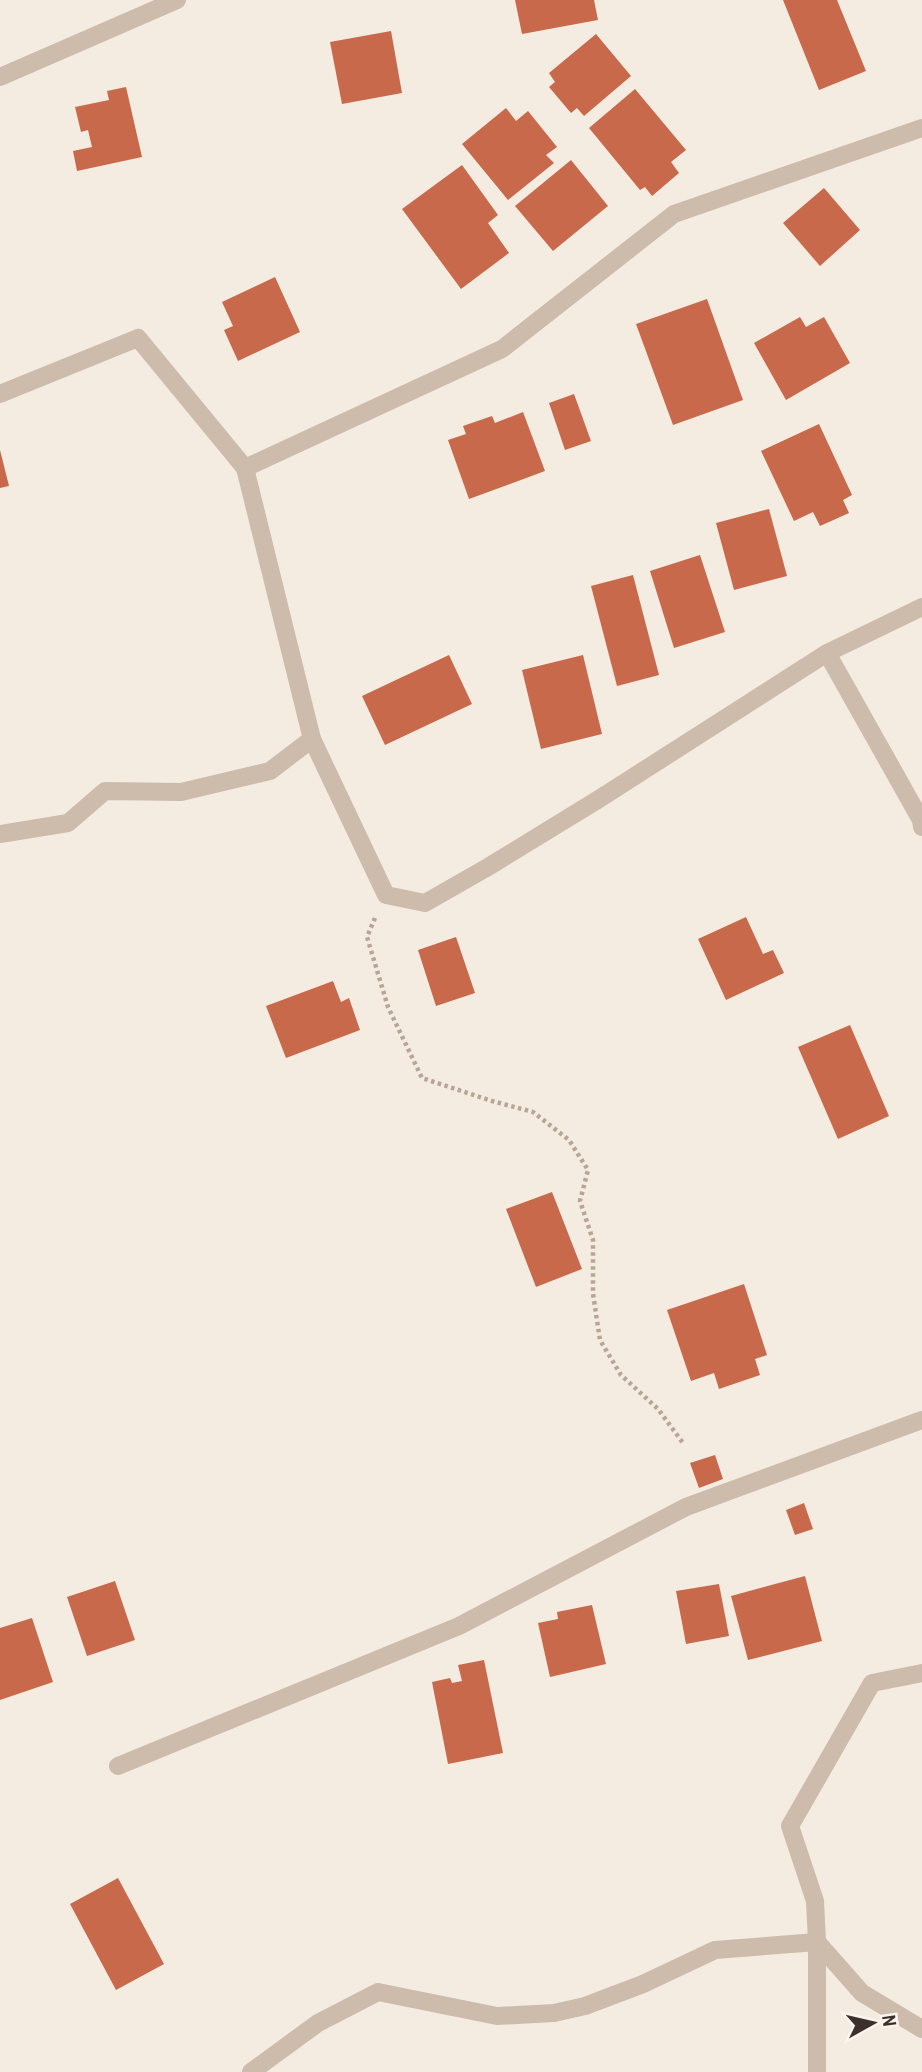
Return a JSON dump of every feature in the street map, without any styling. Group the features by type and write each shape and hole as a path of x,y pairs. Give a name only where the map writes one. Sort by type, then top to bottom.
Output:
{"street":[{"path":"0,77 177,0"},
{"path":"245,468 502,349 674,214 922,128"},
{"path":"0,394 138,338 245,468 312,739 386,895 425,902 435,897 599,799 827,653 922,607"},
{"path":"827,653 921,820 922,827"},
{"path":"0,834 68,823 105,791 181,792 270,771 312,739"},
{"path":"118,1766 459,1626 686,1507 922,1420"},
{"path":"817,2072 815,1901 790,1826 872,1683 922,1673"},
{"path":"817,1942 862,1993 922,2029"},
{"path":"251,2072 318,2023 378,1992 497,2016 554,2013 585,2006 643,1984 715,1950 817,1942"}],"path":[{"path":"386,895 367,937 388,1007 422,1078 533,1112 569,1140 588,1170 580,1201 593,1240 593,1294 600,1340 621,1375 658,1409 683,1443"}],"building":[{"path":"515,0 594,0 598,20 522,34"},
{"path":"783,0 837,0 866,71 819,90"},
{"path":"391,31 402,93 342,104 330,42"},
{"path":"596,34 631,76 584,116 577,108 571,113 549,87 555,82 549,73"},
{"path":"126,87 142,157 77,171 73,151 92,147 88,130 81,132 75,107 109,100 107,91"},
{"path":"635,89 686,150 671,162 679,173 652,196 645,187 640,190 589,128"},
{"path":"506,108 516,121 528,111 557,147 546,155 554,163 508,200 462,144"},
{"path":"571,160 608,206 553,251 515,206"},
{"path":"462,165 498,215 488,223 509,253 461,289 402,209"},
{"path":"824,188 860,230 820,266 783,223"},
{"path":"275,277 300,332 238,361 224,330 233,326 222,302"},
{"path":"707,299 743,400 673,425 636,324"},
{"path":"800,317 806,327 824,317 850,363 786,400 754,343"},
{"path":"574,394 591,441 565,450 549,403"},
{"path":"523,412 545,471 469,499 448,440 466,434 463,426 492,416 495,423"},
{"path":"819,424 852,495 843,500 849,513 820,526 813,512 794,521 761,451"},
{"path":"0,450 9,486 0,488"},
{"path":"769,509 787,576 734,590 716,523"},
{"path":"700,555 725,632 674,648 650,571"},
{"path":"633,575 659,675 617,686 591,586"},
{"path":"449,655 472,704 385,745 362,696"},
{"path":"583,655 602,734 541,749 522,670"},
{"path":"746,917 763,954 773,950 784,973 726,1000 698,939"},
{"path":"456,937 475,993 436,1006 418,950"},
{"path":"333,981 341,1002 349,998 360,1030 286,1058 266,1006"},
{"path":"850,1025 889,1116 838,1139 798,1047"},
{"path":"552,1192 582,1269 536,1287 506,1209"},
{"path":"744,1284 767,1355 755,1359 760,1375 719,1389 714,1373 691,1381 667,1310"},
{"path":"715,1455 723,1479 699,1488 690,1463"},
{"path":"804,1503 813,1529 795,1535 786,1510"},
{"path":"805,1576 822,1641 748,1660 731,1596"},
{"path":"115,1581 135,1640 87,1656 67,1597"},
{"path":"719,1584 729,1636 686,1644 676,1591"},
{"path":"592,1605 606,1664 550,1677 538,1623 558,1619 557,1612"},
{"path":"32,1618 53,1682 0,1700 0,1628"},
{"path":"484,1660 503,1753 448,1764 432,1682 450,1678 452,1683 462,1681 458,1665"},
{"path":"118,1878 164,1964 116,1990 70,1904"}]}
